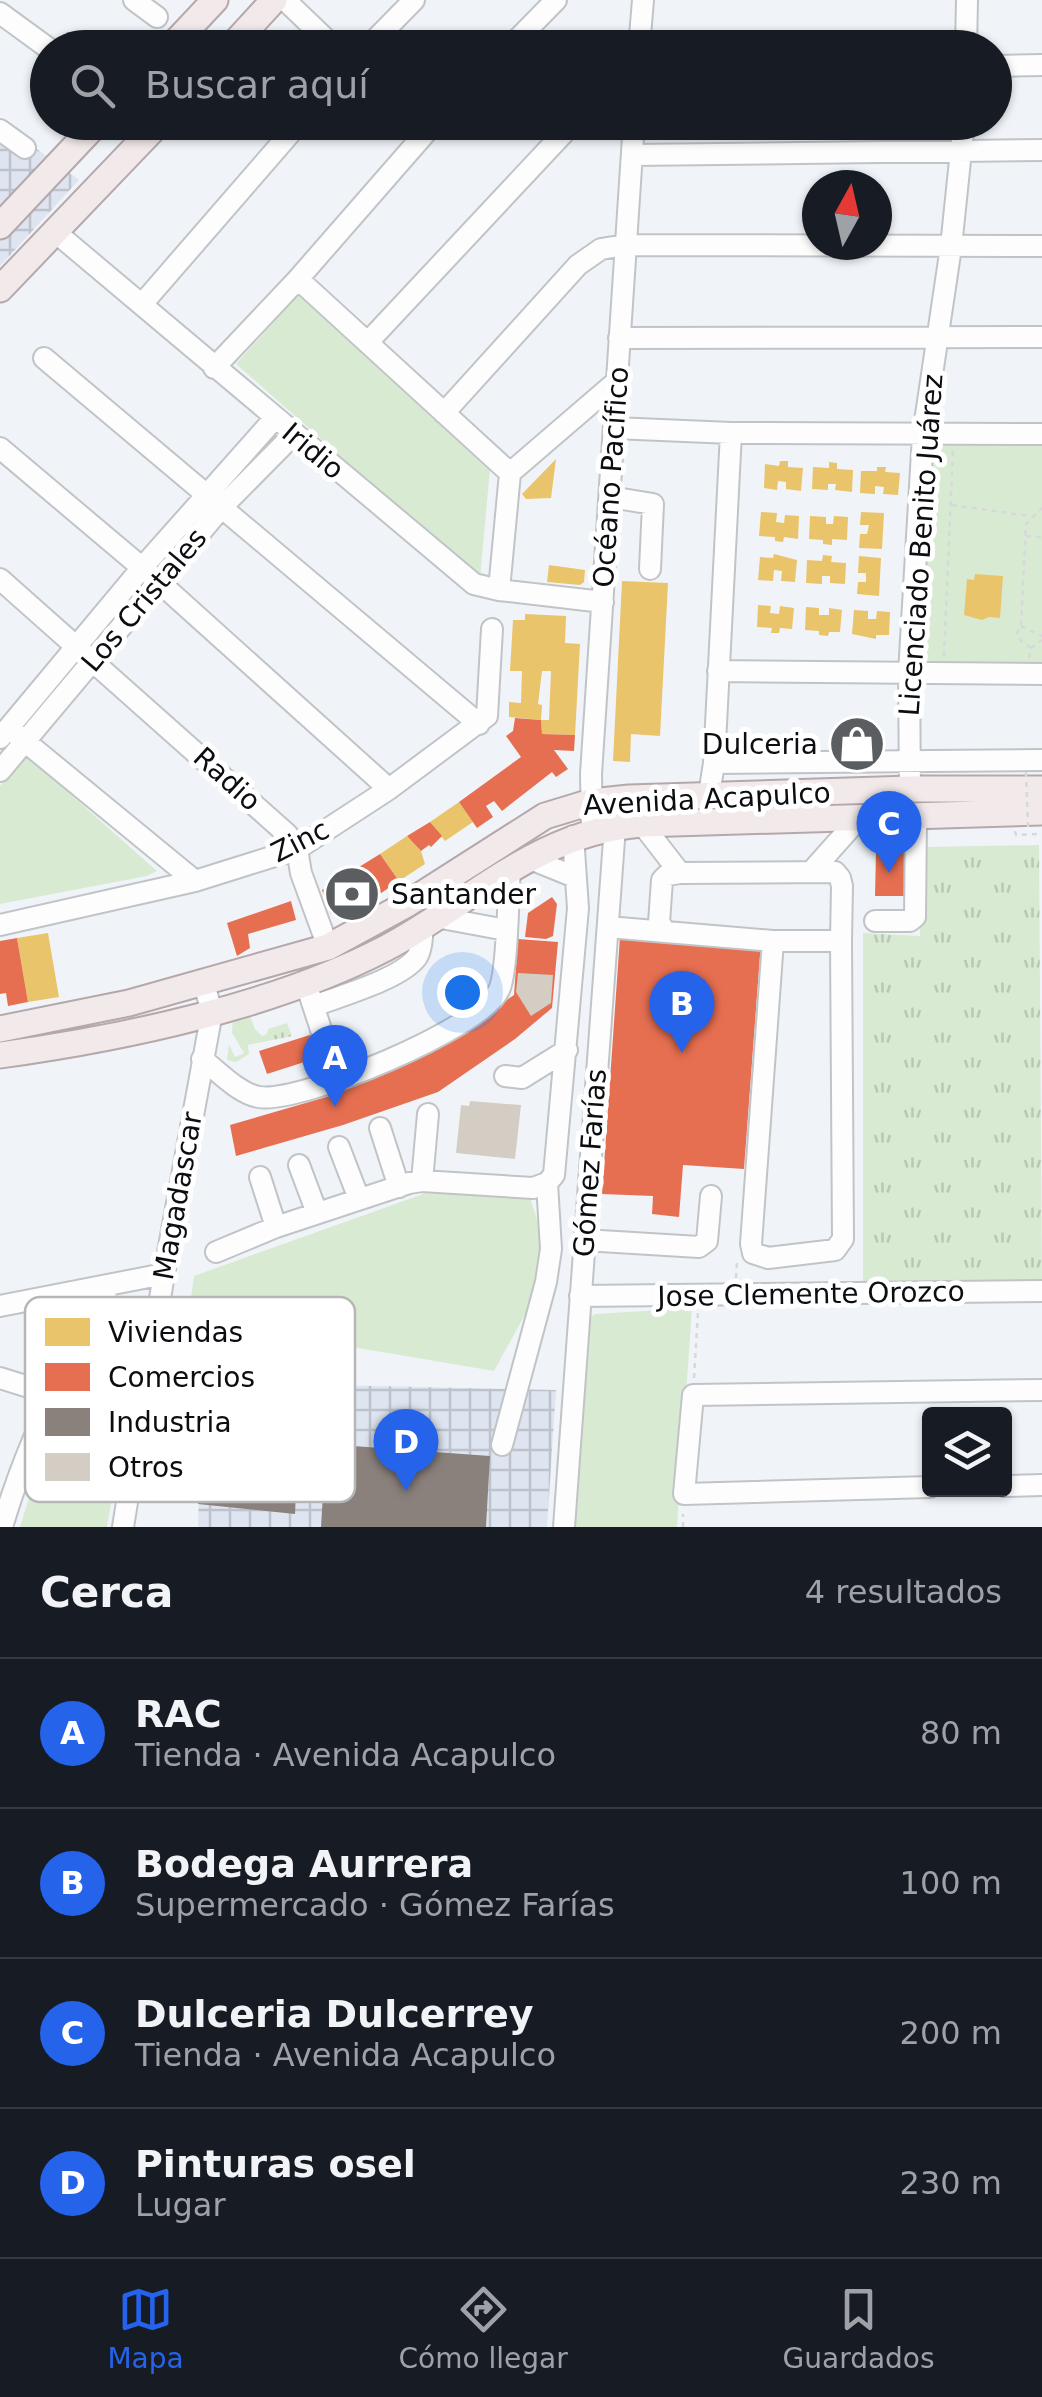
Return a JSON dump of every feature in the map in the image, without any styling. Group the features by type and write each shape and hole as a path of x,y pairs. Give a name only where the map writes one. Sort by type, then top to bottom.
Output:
{"main road":[{"path":"187,30 216,0"},
{"path":"246,30 274,0"},
{"path":"0,226 81,140"},
{"path":"0,289 142,140"},
{"name":"Avenida Acapulco","path":"0,1029 204,984 328,947 406,904 545,816 602,801 910,789 1037,774"},
{"name":"Avenida Acapulco","path":"0,1055 310,995 519,863 594,831 642,824 860,817 1035,819"}],"street":[{"path":"134,0 157,17"},
{"path":"285,0 316,30"},
{"path":"385,30 414,0"},
{"path":"527,30 556,0"},
{"path":"640,30 643,0"},
{"path":"966,30 967,0"},
{"path":"0,13 30,35"},
{"path":"1012,66 1042,66"},
{"path":"0,130 25,148"},
{"path":"142,303 284,140"},
{"path":"214,368 298,279 412,140"},
{"path":"368,342 557,140"},
{"name":"Océano Pacífico","path":"594,831 602,801 603,602 633,140"},
{"name":"Licenciado Benito Juárez","path":"910,789 909,673 923,435 952,246 963,140"},
{"path":"632,155 1042,150"},
{"name":"Iridio","path":"54,231 474,584 603,602"},
{"path":"444,412 578,266 601,250 625,245 1042,246"},
{"path":"298,279 510,473"},
{"path":"619,338 1042,338"},
{"path":"44,358 479,724 490,710 492,629"},
{"path":"499,590 510,473 617,382"},
{"name":"Los Cristales","path":"8,732 94,660 158,582 275,418"},
{"path":"614,428 731,433 1042,434"},
{"path":"710,795 731,433"},
{"name":"Los Cristales","path":"0,772 8,732 141,569 213,501 294,434"},
{"path":"0,448 158,582 389,789"},
{"path":"610,496 652,502 650,569"},
{"name":"Radio","path":"0,579 276,823 297,849 301,872 328,947"},
{"path":"718,671 909,673 1036,669"},
{"name":"Zinc","path":"0,925 195,881 297,849 479,724"},
{"path":"8,732 195,881"},
{"path":"714,762 908,759 1037,774"},
{"path":"875,921 910,921 915,916 916,816"},
{"path":"810,872 860,817"},
{"path":"642,824 680,873"},
{"path":"502,1445 546,1282 551,1249 547,1184 558,1158 578,908 575,878 594,831"},
{"name":"Gómez Farías","path":"564,1527 608,928 594,831"},
{"path":"202,1059 248,1093 262,1098 338,1081 418,1048 478,1012 501,987 506,930 519,863 575,878"},
{"path":"666,932 659,923 662,880 666,875 835,872 840,878 842,1239 835,1250 768,1258 753,1253 750,1244 772,940"},
{"path":"430,921 506,930"},
{"path":"608,928 841,941"},
{"name":"Magadascar","path":"160,1297 212,1012 204,984"},
{"path":"310,995 338,1081"},
{"path":"504,1076 522,1078 566,1050"},
{"path":"422,1181 428,1114"},
{"path":"380,1128 399,1186"},
{"path":"339,1147 360,1199"},
{"path":"299,1165 317,1213"},
{"path":"260,1177 276,1227"},
{"path":"216,1252 276,1227 422,1181 510,1189 547,1184"},
{"path":"584,1240 698,1247 708,1238 710,1196"},
{"path":"49,1297 164,1274"},
{"path":"103,1297 109,1286"},
{"name":"Jose Clemente Orozco","path":"580,1296 1042,1290"},
{"path":"0,1306 25,1301"},
{"path":"0,1378 25,1386"},
{"path":"922,1487 684,1494 692,1395 1042,1390"},
{"path":"2,1527 7,1482 25,1446"},
{"path":"1012,1486 1042,1485"},
{"name":"Magadascar","path":"123,1527 127,1502"}],"path":[{"path":"944,663 954,443"},
{"path":"951,505 1030,516 1042,508"},
{"path":"1030,516 1025,536 1019,639 1031,648 1036,669"},
{"path":"1025,536 1042,537"},
{"path":"1020,624 1042,638 1031,648"},
{"path":"1035,819 1037,774"},
{"path":"692,1395 699,1295"}],"shaded area":[{"path":"0,122 79,180 0,266"},
{"path":"355,1386 556,1390 547,1527 198,1527 199,1502 355,1502"}],"green space":[{"path":"298,295 490,469 480,579 236,364"},
{"path":"930,443 1042,443 1042,665 916,662"},
{"path":"26,755 157,871 0,904 0,786"},
{"path":"1039,845 1042,1284 863,1282 863,933 920,936 922,847"},
{"path":"249,1013 262,1036 268,1029 287,1023 292,1036 248,1045 249,1054 236,1062 227,1060 229,1044 235,1057 244,1053 232,1033 233,1016"},
{"path":"426,1193 530,1198 545,1243 533,1300 494,1371 355,1348 355,1297 191,1297 194,1276"},
{"path":"692,1308 677,1527 572,1527 587,1320 595,1314"},
{"path":"28,1502 111,1502 107,1527 20,1527"}],"building: Viviendas":[{"path":"556,459 551,498 526,499 522,494"},
{"path":"780,461 788,461 788,467 803,468 801,491 786,489 786,482 778,481 777,490 764,488 765,464 779,466"},
{"path":"829,462 837,463 837,469 853,470 852,492 835,490 836,484 828,484 828,490 812,489 813,467 829,468"},
{"path":"877,467 900,473 898,495 883,494 884,487 875,486 875,494 860,493 861,471 877,471"},
{"path":"761,512 777,513 776,522 784,523 785,515 799,516 798,539 784,537 783,542 759,536"},
{"path":"861,512 884,513 882,549 859,548 860,534 867,534 869,525 860,525"},
{"path":"810,516 826,517 826,524 833,524 834,516 848,517 847,540 832,539 832,545 809,539"},
{"path":"774,554 797,560 795,582 781,581 782,571 774,570 773,581 758,580 760,557 773,558"},
{"path":"823,555 832,556 831,562 846,563 845,584 830,583 830,576 822,576 822,584 806,583 807,560 822,561"},
{"path":"859,556 881,558 879,596 857,594 858,582 866,582 866,573 858,573"},
{"path":"549,565 585,570 584,582 547,582"},
{"path":"975,574 1003,576 1000,618 982,620 964,615 967,579 974,580"},
{"path":"622,581 668,583 660,736 631,734 630,762 613,761"},
{"path":"758,605 771,606 770,613 779,614 780,606 794,608 792,629 780,628 779,633 771,633 772,628 757,627"},
{"path":"806,607 819,608 819,615 829,615 829,608 842,610 840,632 829,632 828,636 805,630"},
{"path":"854,610 868,611 868,619 876,619 877,611 890,612 889,635 876,635 876,639 852,634"},
{"path":"525,614 566,616 565,643 580,644 575,735 542,734 541,720 509,717 509,702 521,703 522,671 510,671 513,620 525,620","holes":["542,671 551,671 549,720 541,720 542,705 538,704"]},
{"path":"459,802 473,822 445,841 430,822"},
{"path":"407,836 421,851 425,864 399,881 380,854"},
{"path":"48,933 59,997 28,1002 17,938"}],"building: Comercios":[{"path":"515,718 541,720 542,734 575,735 574,751 554,750 568,769 556,777 552,772 502,811 494,801 486,806 493,817 477,828 459,802 521,757 506,736 513,731"},
{"path":"430,822 442,836 421,851 407,836"},
{"path":"908,851 906,896 875,896 876,852"},
{"path":"380,854 399,881 347,916 340,918 330,913 322,890"},
{"path":"552,897 557,904 553,936 525,937 528,913"},
{"path":"291,901 296,920 248,934 250,948 237,956 227,923"},
{"path":"620,937 761,942 744,1169 683,1165 679,1217 652,1214 653,1196 602,1194"},
{"path":"17,938 28,1002 8,1006 6,993 0,994 0,941"},
{"path":"518,939 558,942 552,1008 515,1039 438,1092 236,1156 230,1125 333,1095 334,1090 421,1058 514,995"},
{"path":"313,1034 320,1057 267,1074 259,1051"}],"building: Industria":[{"path":"355,1446 490,1456 486,1527 321,1527 323,1502 355,1502"},
{"path":"198,1502 296,1502 295,1514"}],"building: Otros":[{"path":"518,973 553,975 551,1003 531,1016 516,992"},
{"path":"470,1101 521,1105 515,1159 456,1153 461,1105 469,1106"}],"place":[{"name":"Dulceria","path":"857,744"},
{"name":"Dulceria Dulcerrey","path":"889,873"},
{"name":"Santander","path":"352,894"},
{"name":"Bodega Aurrera","path":"682,1053"},
{"name":"RAC","path":"335,1107"},
{"name":"Pinturas osel","path":"406,1491"}]}
